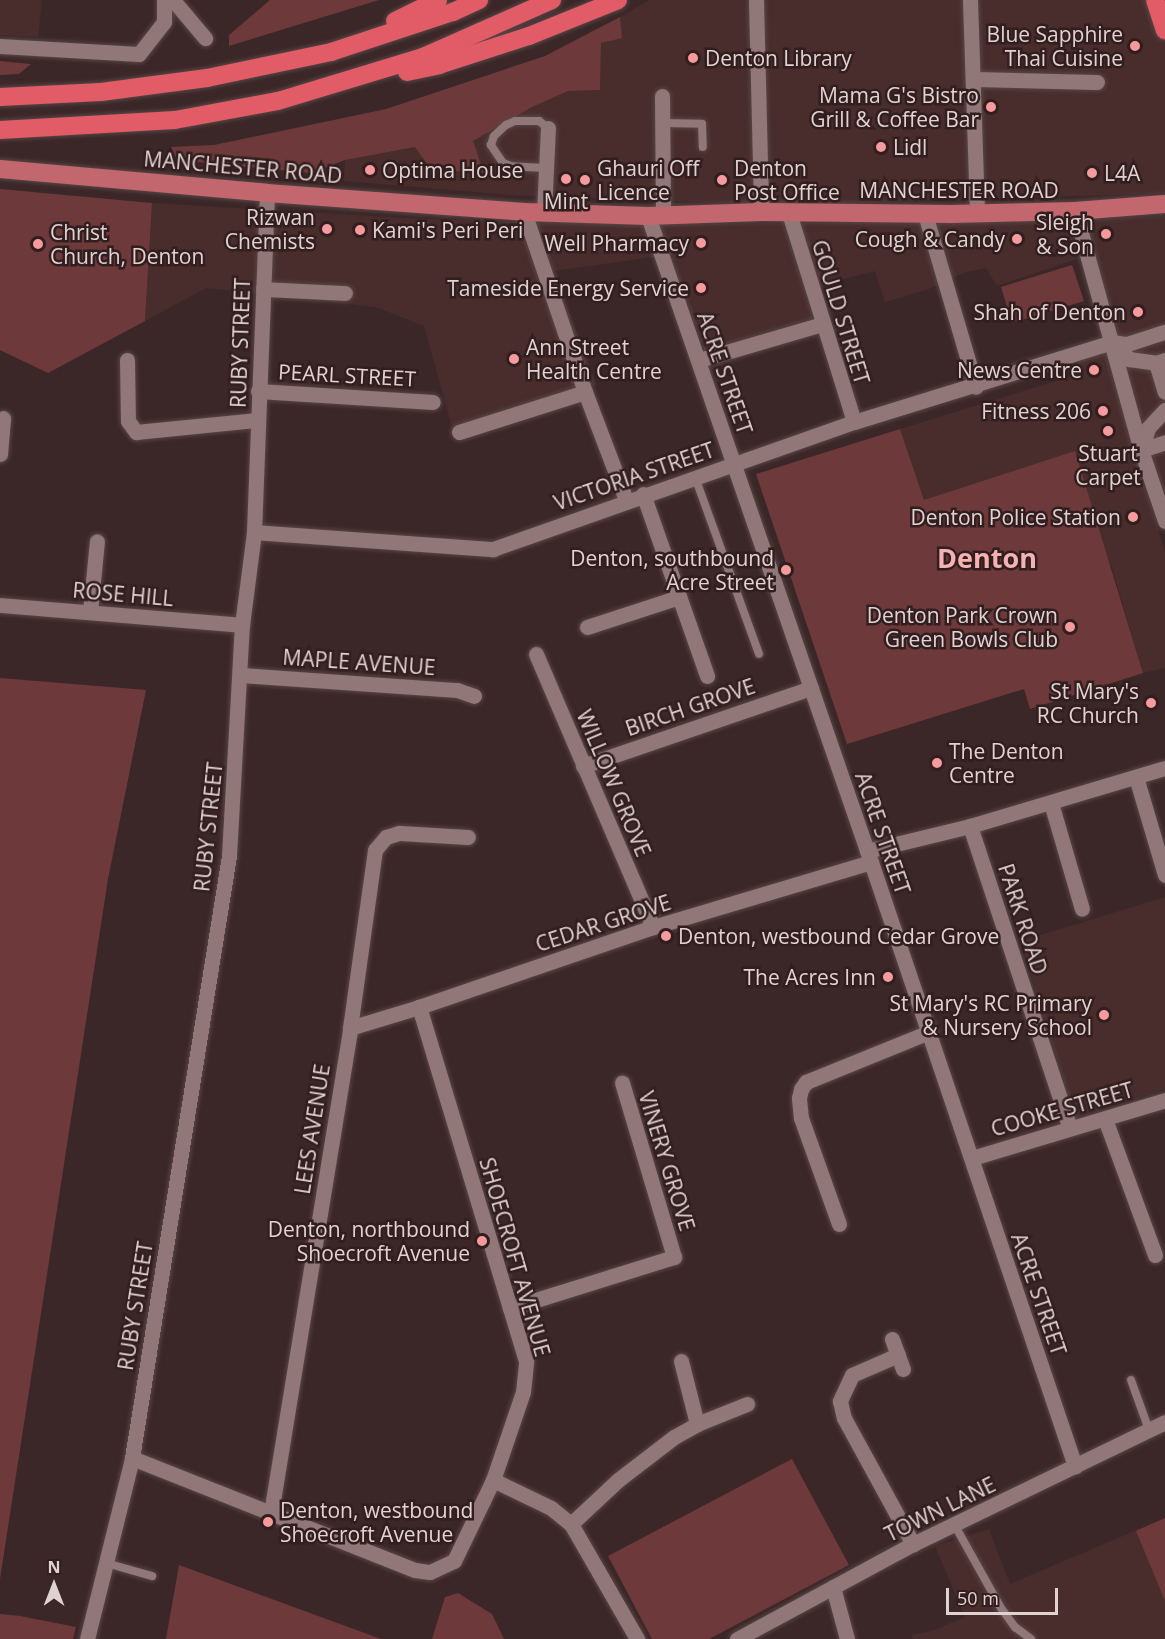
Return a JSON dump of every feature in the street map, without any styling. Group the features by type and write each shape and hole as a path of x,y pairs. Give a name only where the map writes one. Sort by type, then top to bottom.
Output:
{"highway":[{"path":"331,52 438,0"},
{"path":"0,98 101,92 207,78 331,52 453,12 479,0"},
{"path":"0,130 175,120 278,101 423,57 552,0"},
{"path":"318,90 439,66 529,36 618,0"},
{"path":"1155,0 1165,30"}],"main road":[{"name":"MANCHESTER ROAD","path":"0,169 267,194 524,212 656,215 761,212 925,214 1075,211 1165,204"}],"street":[{"path":"0,46 139,54 164,22 164,0"},
{"path":"173,0 205,38"},
{"path":"756,0 761,212"},
{"path":"970,0 976,213"},
{"path":"973,79 1097,82"},
{"name":"ACRE STREET","path":"662,96 663,123 656,215 699,360 1075,1466"},
{"path":"544,212 548,128"},
{"name":"RUBY STREET","path":"87,1639 132,1458 229,856 241,675 242,625 254,532 267,194"},
{"path":"1075,211 1141,450 1165,521"},
{"path":"524,212 585,392 626,500"},
{"name":"GOULD STREET","path":"789,213 854,422"},
{"path":"925,214 976,387"},
{"path":"263,289 345,292"},
{"path":"699,360 822,324"},
{"path":"1113,342 1127,344 1165,332"},
{"path":"1113,342 1129,360 1161,362 1165,392"},
{"name":"VICTORIA STREET","path":"254,532 493,549 643,494 854,422 976,387 1113,342"},
{"path":"127,360 128,421 136,432 258,420"},
{"name":"PEARL STREET","path":"258,391 433,402"},
{"path":"459,432 585,392"},
{"path":"1141,450 1148,428 1165,410"},
{"path":"0,454 3,418"},
{"path":"1141,450 1165,442"},
{"path":"643,494 707,676"},
{"path":"90,612 97,541"},
{"path":"587,627 679,597"},
{"name":"ROSE HILL","path":"0,605 242,625"},
{"name":"WILLOW GROVE","path":"536,654 653,927"},
{"name":"MAPLE AVENUE","path":"241,675 457,690 474,696"},
{"name":"BIRCH GROVE","path":"583,766 811,688"},
{"name":"CEDAR GROVE","path":"350,1028 869,857 1165,768"},
{"path":"1136,777 1165,875"},
{"path":"1050,803 1082,909"},
{"name":"PARK ROAD","path":"970,826 1070,1128"},
{"name":"LEES AVENUE","path":"271,1513 350,1028 375,850 386,837 399,833 468,837"},
{"name":"SHOECROFT AVENUE","path":"132,1458 415,1570 430,1572 454,1561 493,1480 526,1377 522,1344 418,1007"},
{"path":"839,1224 801,1118 798,1098 801,1089 806,1082 929,1032"},
{"name":"VINERY GROVE","path":"510,1308 674,1257 622,1083"},
{"name":"COOKE STREET","path":"972,1158 1165,1100"},
{"path":"1105,1119 1155,1255"},
{"path":"892,1339 900,1362 852,1375 840,1401 844,1418 913,1544"},
{"path":"681,1361 697,1424"},
{"path":"571,1524 648,1456 697,1424 747,1404"},
{"name":"TOWN LANE","path":"737,1639 913,1544 1165,1422"},
{"path":"493,1480 551,1508 571,1524 636,1639"},
{"path":"833,1587 847,1639"}],"lane":[{"path":"546,168 511,166 503,163 491,145 494,136 506,125 515,122 539,121 548,128"},
{"path":"663,123 702,124 703,147"},
{"path":"695,477 759,654"},
{"path":"1131,1380 1149,1430"},
{"path":"954,1524 1001,1608 1015,1627 1031,1639"},
{"path":"106,1563 152,1576"}],"shaded area":[{"path":"0,0 42,0 38,37 0,35"},
{"path":"270,0 379,0 229,46 229,35"},
{"path":"650,0 1165,0 1165,193 785,205 510,195 344,181 345,160 415,147 484,172 472,141 537,104 568,91 600,90 601,43 618,23 620,17"},
{"path":"620,17 622,38 601,43 600,90 568,91 532,107 473,141 484,173 431,169 415,147 345,160 311,173 177,160 171,147 214,145 386,109 545,56"},
{"path":"0,61 31,64 19,74 0,75"},
{"path":"0,189 152,203 145,321 48,373 0,350"},
{"path":"152,203 405,218 520,222 726,224 1067,219 1077,259 997,286 986,268 966,272 929,289 885,302 875,271 819,285 828,313 705,352 668,255 553,271 597,385 452,427 424,326 376,307 206,288 145,321"},
{"path":"1165,216 1165,495 1149,454 1083,219"},
{"path":"1072,265 1084,301 1012,323 1001,287"},
{"path":"1105,346 1165,553 1165,668 1143,673 1111,564 951,492 924,500 900,429 1072,376 1068,358"},
{"path":"900,429 924,500 1075,451 1143,673 1030,709 1024,689 847,744 756,474"},
{"path":"0,678 146,690 108,879 0,1579"},
{"name":"St Mary's RC Primary & Nursery School","path":"1165,897 1165,1089 1075,1117 1021,941"},
{"path":"792,1459 849,1565 709,1639 652,1639 608,1556"},
{"path":"1165,1518 1165,1639 913,1639 911,1635 932,1631 965,1617 935,1546 989,1529 1010,1584"},
{"path":"1165,1518 1165,1601 1136,1531"},
{"path":"179,1565 381,1639 166,1639"},
{"path":"458,1593 492,1614 504,1639 432,1639 445,1597"},
{"path":"0,1614 76,1627 73,1639 0,1639"}],"place":[{"name":"Blue Sapphire Thai Cuisine","path":"1135,46"},
{"name":"Denton Library","path":"693,58"},
{"name":"Mama G's Bistro Grill & Coffee Bar","path":"991,107"},
{"name":"Lidl","path":"881,147"},
{"name":"Optima House","path":"370,170"},
{"name":"L4A","path":"1092,173"},
{"name":"Mint","path":"566,179"},
{"name":"Ghauri Off Licence","path":"585,180"},
{"name":"Denton Post Office","path":"722,180"},
{"name":"Rizwan Chemists","path":"327,229"},
{"name":"Kami's Peri Peri","path":"360,230"},
{"name":"Sleigh & Son","path":"1106,234"},
{"name":"Cough & Candy","path":"1017,239"},
{"name":"Well Pharmacy","path":"701,243"},
{"name":"Christ Church, Denton","path":"38,244"},
{"name":"Tameside Energy Service","path":"701,288"},
{"name":"Shah of Denton","path":"1138,312"},
{"name":"Ann Street Health Centre","path":"514,359"},
{"name":"News Centre","path":"1094,370"},
{"name":"Fitness 206","path":"1103,411"},
{"name":"Stuart Carpet","path":"1108,431"},
{"name":"Denton Police Station","path":"1133,517"},
{"name":"Denton, southbound Acre Street","path":"786,570"},
{"name":"Denton Park Crown Green Bowls Club","path":"1070,627"},
{"name":"St Mary's RC Church","path":"1151,703"},
{"name":"The Denton Centre","path":"937,763"},
{"name":"Denton, westbound Cedar Grove","path":"666,936"},
{"name":"The Acres Inn","path":"888,977"},
{"name":"St Mary's RC Primary & Nursery School","path":"1104,1015"},
{"name":"Denton, northbound Shoecroft Avenue","path":"482,1241"},
{"name":"Denton, westbound Shoecroft Avenue","path":"268,1522"}],"district":[{"name":"Denton","path":"987,558"}]}
